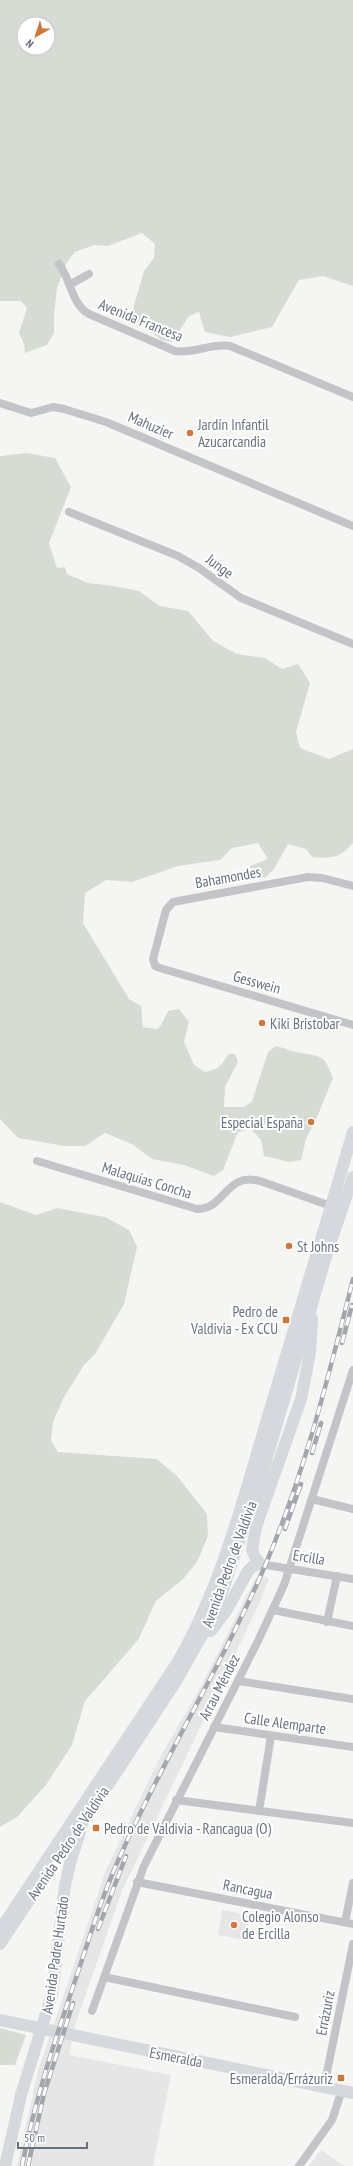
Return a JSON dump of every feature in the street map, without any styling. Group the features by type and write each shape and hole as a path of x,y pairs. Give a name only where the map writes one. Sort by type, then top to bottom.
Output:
{"main road":[{"name":"Avenida Pedro de Valdivia","path":"5,1930 89,1814 175,1683 199,1644 219,1601 263,1471 331,1206 353,1132"},
{"name":"Avenida Pedro de Valdivia","path":"5,1930 47,1859 177,1663 198,1626 212,1591 290,1361 311,1307 353,1177"},
{"path":"199,1644 226,1611 248,1571 253,1566 260,1564 252,1550 258,1517 295,1416 305,1381 312,1339 311,1307"},
{"path":"290,1361 305,1381"},
{"path":"263,1471 295,1416"},
{"name":"Avenida Padre Hurtado","path":"6,2166 21,2095 52,1994 67,1874 79,1834 89,1814"},
{"path":"0,1944 5,1930"},
{"name":"Esmeralda","path":"0,2020 347,2091"}],"street":[{"name":"Avenida Francesa","path":"59,264 70,284 78,305 84,312 169,349 184,352 220,345 230,346 353,397"},
{"path":"70,284 89,274"},
{"name":"Mahuzier","path":"0,403 32,413 53,407 106,422 353,526"},
{"name":"Junge","path":"69,512 178,556 196,566 241,598 353,644"},
{"name":"Bahamondes","path":"154,964 152,959 166,910 173,902 308,877 322,878 353,886"},
{"name":"Gesswein","path":"154,964 160,968 353,1025"},
{"name":"Malaquías Concha","path":"38,1161 197,1209 212,1206 230,1186 248,1180 260,1181 331,1206"},
{"name":"Arrau Méndez","path":"92,2011 137,1882 176,1800 238,1681 284,1585 353,1370"},
{"path":"312,1499 353,1509"},
{"name":"Ercilla","path":"260,1564 353,1579"},
{"path":"327,1622 337,1576"},
{"path":"273,1610 353,1626"},
{"path":"238,1681 353,1699"},
{"name":"Calle Alemparte","path":"214,1727 353,1747"},
{"path":"260,1811 271,1736"},
{"path":"176,1800 353,1823"},
{"name":"Rancagua","path":"137,1882 349,1923"},
{"path":"349,1923 353,1883"},
{"name":"Errázuriz","path":"324,2087 353,1944"},
{"path":"104,1977 295,2017"},
{"path":"299,2166 332,2120 347,2091"}],"shaded area":[{"path":"0,0 353,0 353,286 323,276 299,280 272,327 230,337 205,332 199,312 189,316 172,342 161,340 131,316 144,271 154,258 155,244 142,233 108,246 94,245 75,252 67,262 57,288 54,333 47,345 25,353 24,344 19,333 27,308 21,301 0,301"},
{"path":"27,453 55,458 71,487 49,543 57,568 65,567 67,574 88,583 139,591 160,606 188,611 213,641 237,654 265,658 282,669 298,664 310,683 296,732 300,748 329,759 353,749 353,843 339,855 325,858 312,857 306,849 288,844 274,869 265,878 251,875 250,866 268,859 258,843 232,848 220,860 178,866 132,882 106,880 85,893 83,923 129,999 141,1006 143,1027 157,1029 161,1025 168,1011 179,1009 189,1022 184,1042 194,1065 205,1072 209,1071 219,1066 228,1054 235,1054 238,1062 225,1087 224,1107 244,1107 252,1101 268,1052 276,1046 295,1052 314,1055 325,1062 333,1078 318,1115 306,1139 301,1160 289,1162 264,1156 261,1140 251,1129 238,1132 223,1170 214,1176 184,1165 152,1159 132,1144 105,1133 85,1146 65,1146 18,1138 0,1119 0,456"},
{"path":"0,1202 36,1215 57,1208 105,1217 129,1230 137,1247 124,1304 95,1354 84,1365 63,1399 53,1422 51,1441 58,1452 157,1459 177,1476 207,1514 208,1536 197,1562 183,1579 156,1601 138,1640 85,1701 72,1745 46,1785 17,1817 0,1827"},
{"path":"263,1576 269,1579 259,1604 122,1891 76,2022 69,2055 171,2075 153,2166 17,2166 38,2071 106,1870 158,1761 200,1688 255,1579"},
{"name":"Colegio Alonso de Ercilla","path":"222,1910 250,1915 245,1940 218,1935"},
{"path":"0,2028 26,2035 15,2065 0,2065"},
{"path":"321,2150 344,2166 309,2166"}],"railway":[{"path":"22,2166 33,2116 47,2066 94,1925 116,1866 138,1817 245,1610 290,1503 324,1392 353,1279"},
{"path":"342,1343 352,1305"},
{"path":"312,1453 321,1423"},
{"path":"285,1529 301,1484"},
{"path":"98,1929 126,1856"},
{"path":"28,2166 44,2094 73,2003"}],"place":[{"name":"Jardín Infantil Azucarcandia","path":"190,433"},
{"name":"Kiki Bristobar","path":"262,1023"},
{"name":"Especial España","path":"311,1122"},
{"name":"St Johns","path":"289,1246"},
{"name":"Pedro de Valdivia - Ex CCU","path":"286,1320"},
{"name":"Pedro de Valdivia - Rancagua (O)","path":"96,1828"},
{"name":"Colegio Alonso de Ercilla","path":"234,1925"},
{"name":"Esmeralda/Errázuriz","path":"341,2078"}]}
